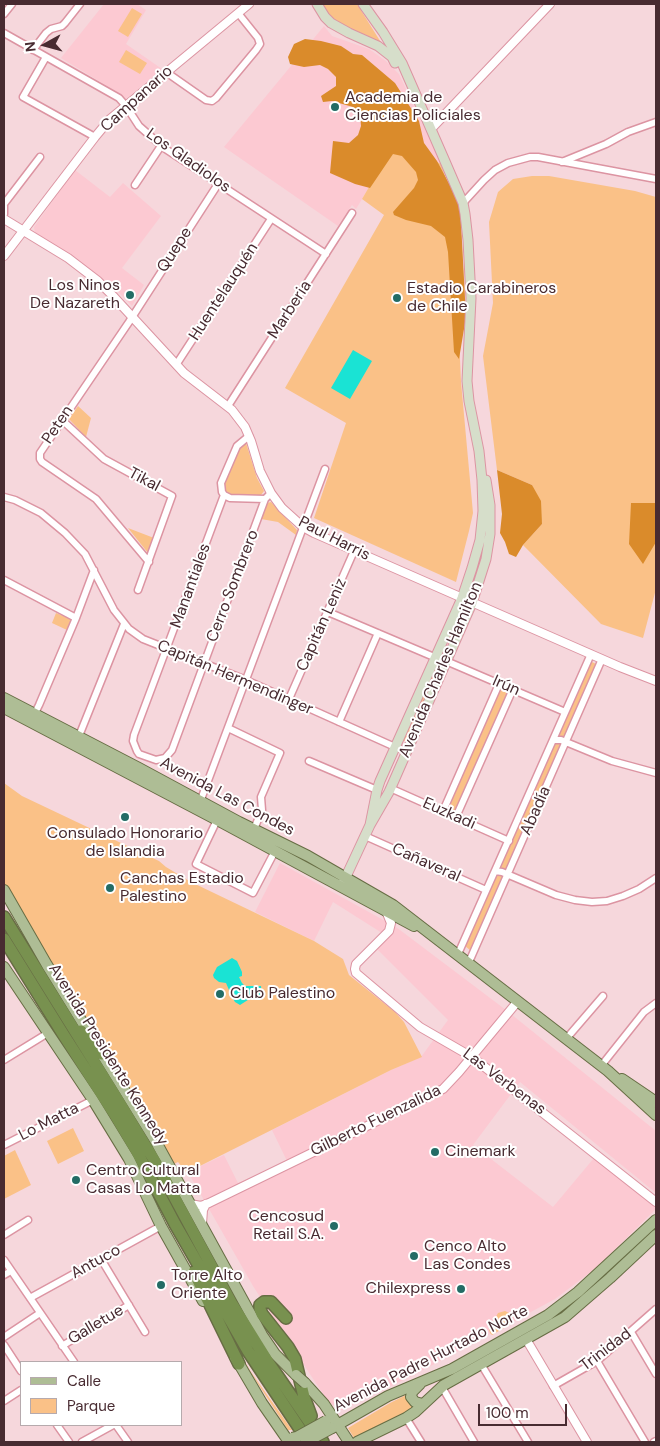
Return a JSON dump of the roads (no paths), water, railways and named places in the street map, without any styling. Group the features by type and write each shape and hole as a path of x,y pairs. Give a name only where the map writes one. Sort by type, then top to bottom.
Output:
{"highway":[{"name":"Avenida Presidente Kennedy","path":"4,917 156,1163 232,1304 268,1362 323,1442"},
{"name":"Avenida Presidente Kennedy","path":"4,939 120,1122 175,1224 254,1361 308,1442"},
{"path":"54,998 102,1054"},
{"path":"175,1224 193,1270 239,1364"},
{"path":"286,1318 271,1302 264,1302 260,1305 262,1314 295,1359 306,1402 323,1442"}],"main road":[{"name":"Avenida Charles Hamilton","path":"317,4 331,24 378,46 392,57 416,98"},
{"name":"Avenida Charles Hamilton","path":"363,4 402,63 463,203 468,233 471,298 466,370 467,390 482,480 480,540 472,568 462,598 434,657 377,790 370,825"},
{"name":"Avenida Charles Hamilton","path":"341,887 407,751 472,603 486,559 491,522 487,482 478,450"},
{"name":"Avenida Las Condes","path":"4,698 32,717 199,805 254,829 308,856 399,908 612,1074 656,1115"},
{"name":"Avenida Las Condes","path":"4,708 79,736 139,768 199,805 217,820 430,934"},
{"path":"377,790 383,792 389,790"},
{"path":"4,890 33,941 147,1127 262,1335 275,1354 317,1395 332,1421 349,1442"},
{"path":"4,970 93,1100 129,1159 161,1226 239,1364 262,1403 288,1439 297,1437 332,1421"},
{"name":"Avenida Las Condes","path":"612,1074 633,1085 656,1102"},
{"name":"Avenida Padre Hurtado Norte","path":"308,1442 332,1421 459,1365 548,1314 578,1292 656,1220"},
{"name":"Avenida Padre Hurtado Norte","path":"357,1442 406,1418 442,1387 568,1314 656,1235"},
{"path":"610,1262 612,1269 610,1278"},
{"path":"422,1382 410,1396 414,1402 423,1404"}],"street":[{"path":"4,14 12,4"},
{"path":"33,50 46,33 65,23 78,4"},
{"name":"Campanario","path":"4,256 110,120 249,4"},
{"path":"431,129 550,4"},
{"path":"166,72 206,100 212,101 216,98 259,45 258,38 238,13"},
{"name":"Los Gladiolos","path":"4,33 119,98 139,126 161,146 326,254"},
{"path":"46,57 23,97 96,137"},
{"path":"562,162 590,151 633,129 656,122"},
{"path":"135,184 161,146"},
{"path":"4,214 4,205 40,157"},
{"path":"463,203 489,175 508,163 523,158 538,157 656,179"},
{"name":"Quepe","path":"132,317 218,184"},
{"name":"Marberia","path":"228,406 352,213"},
{"name":"Huentelauquén","path":"176,365 271,218"},
{"name":"Paul Harris","path":"4,219 82,269 108,291 192,381 228,406 240,420 249,436 260,471 271,493 282,508 303,527 602,660 656,681"},
{"name":"Peten","path":"132,317 40,452 40,459 96,499 149,562"},
{"name":"Tikal","path":"62,420 104,459 172,496 138,590"},
{"name":"Manantiales","path":"144,756 136,751 134,738 224,496 221,483 237,446 249,436"},
{"path":"199,805 325,469"},
{"name":"Cerro Sombrero","path":"144,756 159,760 170,754 265,499 271,493"},
{"path":"224,496 230,498 265,499"},
{"name":"Capitán Hermendinger","path":"4,497 15,500 41,514 65,533 85,554 105,594 124,624 143,639 246,680 407,751"},
{"name":"Capitán Leniz","path":"289,699 354,551"},
{"path":"32,717 76,618 94,570"},
{"path":"4,580 76,618"},
{"name":"Irún","path":"328,612 565,712"},
{"path":"79,736 124,624"},
{"path":"339,722 378,633"},
{"name":"Abadía","path":"458,954 591,654"},
{"name":"Abadía","path":"469,962 602,660"},
{"path":"443,811 499,684"},
{"path":"456,817 512,690"},
{"path":"228,728 280,753 261,796 262,810 254,829"},
{"path":"553,740 566,742 612,761 656,774"},
{"path":"139,768 144,756"},
{"path":"309,761 377,790"},
{"name":"Euzkadi","path":"389,790 443,811 508,840"},
{"path":"217,820 196,864 253,893 276,851"},
{"name":"Cañaveral","path":"365,836 486,890"},
{"path":"495,871 502,872 507,876 560,897 592,902 607,901 623,896 639,889 656,878"},
{"name":"Las Verbenas","path":"386,911 391,923 389,931 356,964 357,974 415,1023 472,1057 656,1202"},
{"path":"566,1039 603,996"},
{"name":"Gilberto Fuenzalida","path":"190,1204 196,1206 206,1204 436,1093 448,1085 518,1001"},
{"path":"601,1066 644,1012 656,1003"},
{"path":"4,1060 48,1033"},
{"name":"Lo Matta","path":"4,1145 93,1100"},
{"path":"202,1224 203,1210 206,1204"},
{"path":"4,1235 28,1220"},
{"name":"Antuco","path":"30,1298 161,1226"},
{"path":"101,1259 145,1332"},
{"path":"4,1260 73,1361"},
{"path":"4,1275 11,1271"},
{"name":"Galletue","path":"62,1346 129,1305"},
{"name":"Trinidad","path":"554,1386 597,1361 656,1309"},
{"path":"4,1337 40,1313"},
{"path":"631,1332 656,1374"},
{"path":"526,1339 585,1442"},
{"path":"4,1345 20,1369"},
{"path":"597,1361 645,1442"},
{"path":"481,1364 528,1442"},
{"path":"442,1387 474,1442"},
{"path":"4,1401 20,1391"},
{"path":"406,1418 421,1442"},
{"path":"58,1426 69,1442"},
{"path":"82,1442 113,1426"},
{"path":"116,1426 128,1442"}],"water":[{"path":"353,350 372,361 350,399 331,388"},
{"path":"232,958 237,961 242,972 242,976 239,977 242,983 245,986 261,986 262,997 251,998 240,1005 235,1002 226,983 219,982 214,978 213,975 217,967"}],"place":[{"name":"Academia de Ciencias Policiales","path":"335,107"},
{"name":"Los Ninos De Nazareth","path":"130,295"},
{"name":"Estadio Carabineros de Chile","path":"397,298"},
{"name":"Consulado Honorario de Islandia","path":"125,817"},
{"name":"Canchas Estadio Palestino","path":"110,888"},
{"name":"Club Palestino","path":"220,994"},
{"name":"Cinemark","path":"435,1152"},
{"name":"Centro Cultural Casas Lo Matta","path":"76,1180"},
{"name":"Cencosud Retail S.A.","path":"334,1226"},
{"name":"Cenco Alto Las Condes","path":"414,1256"},
{"name":"Torre Alto Oriente","path":"161,1285"},
{"name":"Chilexpress","path":"461,1289"}]}
